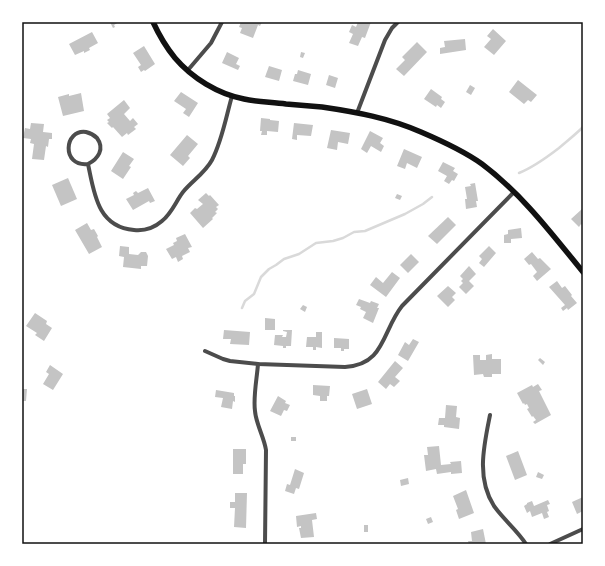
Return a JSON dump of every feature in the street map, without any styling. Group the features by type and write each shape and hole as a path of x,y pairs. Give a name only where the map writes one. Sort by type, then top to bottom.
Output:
{"main road":[{"path":"153,22 159,34 180,64 201,81 221,92 251,101 322,108 383,118 407,126 456,148 482,164 514,192 535,214 583,272"}],"street":[{"path":"188,70 211,43 222,22"},
{"path":"357,113 385,40 392,28 398,22"},
{"path":"88,164 97,201 100,209 108,220 129,229 141,230 154,226 165,219 184,191 211,161 220,139 232,96"},
{"path":"81,132 88,132 91,134 96,138 99,144 100,150 97,157 94,161 88,164 80,164 71,158 69,153 68,147 70,141 75,135 81,132"},
{"path":"205,351 228,360 258,364 345,367 356,366 366,362 371,359 378,350 397,312 402,306 514,192"},
{"path":"258,364 254,406 264,441 266,455 265,544"},
{"path":"490,415 483,453 483,468 489,496 495,507 526,544"},
{"path":"550,544 583,529"}],"building":[{"path":"110,22 119,22 114,25 115,27 113,28"},
{"path":"241,22 262,22 260,26 258,25 253,38 240,33 242,28 239,27"},
{"path":"358,22 371,22 365,38 362,37 358,46 349,43 353,34 349,32 352,25 356,27"},
{"path":"493,29 506,41 494,55 484,47 491,39 487,36"},
{"path":"92,32 98,43 89,48 90,50 75,55 69,44"},
{"path":"465,39 466,50 440,54 440,48 445,47 444,41"},
{"path":"417,42 427,52 404,76 396,69 405,60 402,57"},
{"path":"144,46 155,64 141,72 138,67 141,65 133,53"},
{"path":"227,52 239,58 236,64 240,66 238,70 222,63"},
{"path":"301,52 305,53 303,58 300,57"},
{"path":"269,66 282,70 279,81 265,77"},
{"path":"298,70 311,74 308,85 293,81"},
{"path":"329,75 338,78 335,88 326,85"},
{"path":"518,80 537,95 531,102 528,100 524,104 509,92"},
{"path":"470,85 475,88 471,95 466,92"},
{"path":"431,89 442,97 441,99 445,102 441,108 437,105 436,107 424,99"},
{"path":"181,92 198,103 189,117 183,113 186,109 174,101"},
{"path":"81,93 84,111 63,116 58,97"},
{"path":"124,100 130,108 124,114 130,121 133,118 138,124 134,127 136,129 128,135 127,133 122,137 107,123 109,122 107,120 110,118 107,114"},
{"path":"261,118 279,121 278,132 267,131 267,135 261,135"},
{"path":"31,123 44,124 43,132 52,133 52,139 49,139 48,147 46,146 44,160 32,159 34,144 30,143 31,139 23,138 25,128 30,129"},
{"path":"294,123 313,125 311,136 297,135 297,140 292,139"},
{"path":"331,130 350,133 348,144 338,142 337,150 327,148"},
{"path":"370,131 383,138 380,143 384,146 381,152 371,146 367,153 361,149"},
{"path":"187,135 198,144 188,156 190,158 183,166 170,155"},
{"path":"404,149 422,157 417,168 407,163 405,169 397,166"},
{"path":"123,152 134,159 129,166 131,167 123,179 111,171"},
{"path":"443,162 455,168 453,171 458,174 454,181 452,180 449,184 444,181 447,176 438,171"},
{"path":"68,178 77,199 61,206 52,185"},
{"path":"475,183 478,201 476,201 477,207 466,209 465,199 467,199 465,187 471,186 470,184"},
{"path":"148,188 155,201 150,203 149,201 133,210 126,199 134,195 133,193 136,191 138,193"},
{"path":"206,193 209,196 210,195 219,205 216,207 218,209 215,212 217,213 212,218 213,219 203,228 190,213 195,208 197,209 203,204 198,200"},
{"path":"397,194 402,196 400,200 395,198"},
{"path":"582,209 583,226 581,224 579,227 571,219"},
{"path":"448,217 456,225 437,244 428,236"},
{"path":"87,223 91,230 94,229 102,247 89,254 75,230"},
{"path":"521,228 522,238 511,239 511,243 504,243 504,235 508,234 508,230"},
{"path":"185,234 192,247 188,248 190,252 182,256 183,259 178,262 176,257 172,259 166,249 174,245 173,243 177,241 176,238"},
{"path":"120,246 129,247 129,254 138,255 141,252 146,252 148,256 147,266 141,266 141,269 123,267 124,257 119,256"},
{"path":"489,246 496,253 484,267 479,263 482,259 479,256"},
{"path":"532,252 538,259 540,258 551,269 537,281 533,276 537,272 531,264 529,265 524,259"},
{"path":"411,254 419,262 408,273 400,265"},
{"path":"469,266 476,274 469,281 474,286 466,294 459,287 463,283 461,281 463,279 460,276"},
{"path":"392,272 400,278 386,297 370,285 376,277 383,283"},
{"path":"557,281 562,288 565,286 577,303 568,310 567,308 563,311 561,308 565,305 549,287"},
{"path":"448,286 456,293 452,297 455,300 448,307 437,296"},
{"path":"359,299 370,303 371,301 379,304 377,308 379,308 373,323 363,318 366,312 360,309 361,307 356,305"},
{"path":"303,305 307,307 305,312 300,309"},
{"path":"35,313 47,321 46,324 52,328 44,341 35,335 37,333 26,326"},
{"path":"265,318 275,319 275,330 265,330"},
{"path":"224,330 250,332 249,345 230,344 231,339 223,339"},
{"path":"283,330 292,330 291,346 286,346 286,348 283,348 283,346 274,345 275,335 283,335 282,337 286,337 287,332"},
{"path":"316,332 322,332 322,348 316,347 316,350 313,350 313,347 306,347 307,337 316,337"},
{"path":"334,338 349,339 349,349 344,349 344,351 341,351 341,348 334,348"},
{"path":"413,339 419,342 408,361 398,355 405,342 409,345"},
{"path":"492,354 492,359 501,359 501,374 492,374 492,377 484,377 483,374 474,375 473,355 480,355 480,360 486,360 486,355"},
{"path":"540,358 545,362 543,365 538,360"},
{"path":"395,361 403,368 395,377 400,381 394,387 390,384 386,389 378,382"},
{"path":"50,365 63,374 53,390 43,384 49,374 46,372"},
{"path":"538,384 542,390 539,391 551,415 535,424 533,422 536,420 527,409 529,408 527,404 523,404 517,393 532,385 533,387"},
{"path":"313,385 330,386 327,401 320,401 320,396 313,395"},
{"path":"22,389 27,389 26,401 22,401"},
{"path":"367,389 372,404 357,409 352,394"},
{"path":"216,390 234,393 235,402 233,401 232,409 221,407 223,398 215,397"},
{"path":"278,396 286,401 285,403 290,405 287,411 284,410 281,416 270,411"},
{"path":"446,405 457,406 456,417 460,418 459,429 438,425 439,418 445,418"},
{"path":"291,437 296,437 296,441 291,441"},
{"path":"439,446 441,465 461,461 462,473 451,474 451,472 437,474 436,469 426,471 424,455 428,455 427,447"},
{"path":"233,449 246,449 246,464 243,464 243,474 233,474"},
{"path":"518,451 527,475 515,480 506,456"},
{"path":"295,469 304,473 299,489 296,488 294,494 285,491 287,484 290,485"},
{"path":"538,472 544,475 542,479 536,477"},
{"path":"408,478 409,484 401,486 400,480"},
{"path":"466,490 474,513 459,519 456,510 458,509 453,496"},
{"path":"235,493 247,493 246,528 234,527 235,508 230,508 230,502 235,502"},
{"path":"583,497 583,511 577,514 572,502"},
{"path":"548,500 550,504 547,505 549,517 544,519 542,513 532,517 530,511 527,513 524,506 532,501 534,506"},
{"path":"316,513 317,519 312,520 314,537 301,538 299,528 301,528 301,526 297,527 296,516"},
{"path":"431,517 433,522 428,524 426,519"},
{"path":"364,525 368,525 368,532 364,532"},
{"path":"483,529 486,544 469,544 468,541 472,541 471,532"}],"waterway":[{"path":"519,173 535,165 559,148 583,127"},
{"path":"242,308 245,301 254,294 261,277 269,269 284,259 299,254 316,243 333,241 354,232 365,231 405,214 432,197"}]}
